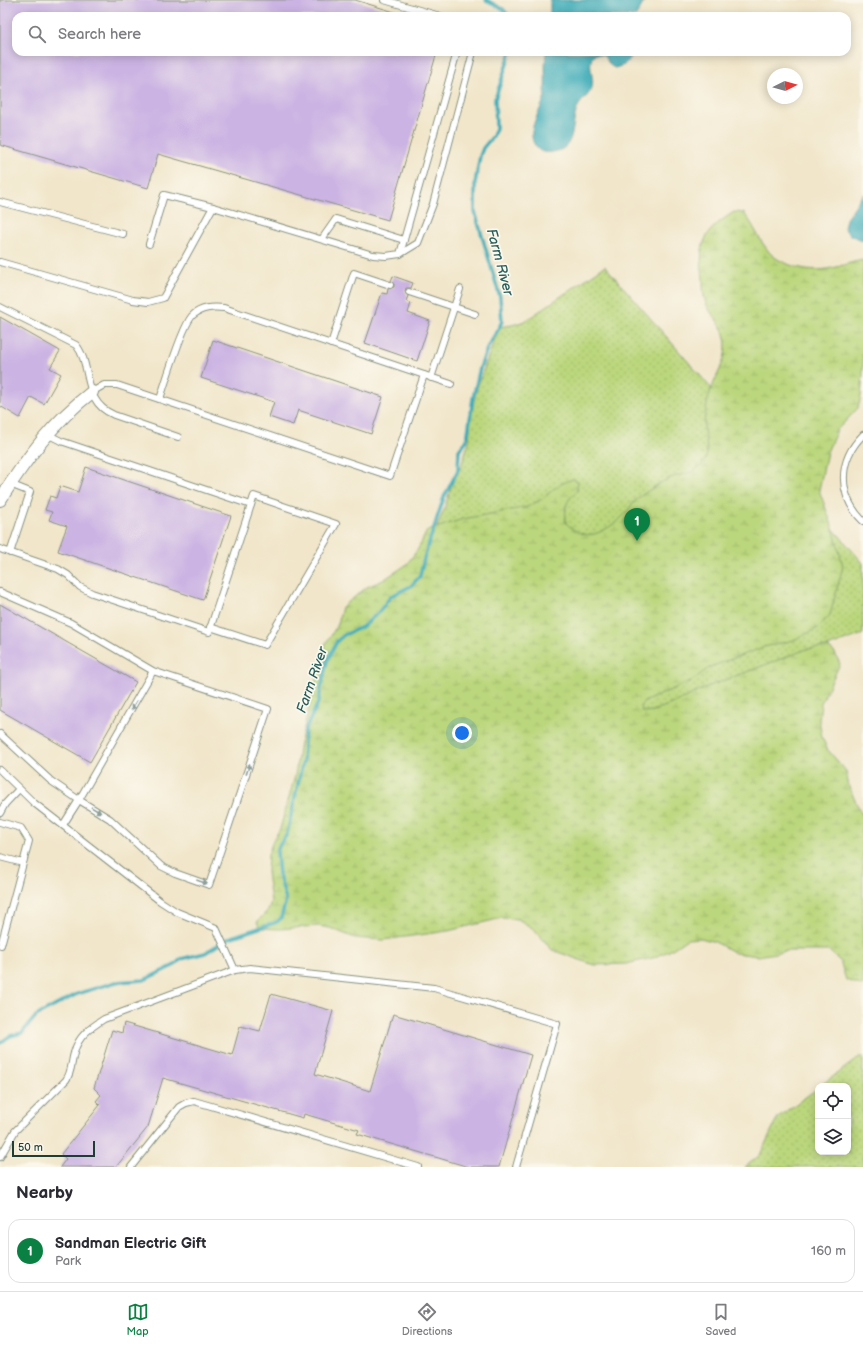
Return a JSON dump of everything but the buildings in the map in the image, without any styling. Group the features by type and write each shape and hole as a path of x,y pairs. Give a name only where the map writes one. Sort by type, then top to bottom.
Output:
{"street":[{"path":"0,500 26,459 47,434 64,415 92,392"}],"lane":[{"path":"384,0 426,12"},
{"path":"400,254 456,56"},
{"path":"149,244 164,195 214,207 373,254 386,256 400,254 418,242 433,204 472,56"},
{"path":"0,202 123,234"},
{"path":"0,262 133,300 148,302 164,298 214,207"},
{"path":"322,239 336,219 404,240"},
{"path":"330,344 354,274 390,285"},
{"path":"431,378 460,289"},
{"path":"409,292 475,314"},
{"path":"0,307 76,345 82,356 87,380 92,392 101,407 110,414 178,437"},
{"path":"160,399 187,325 197,313 206,308 224,308 451,384"},
{"path":"92,392 104,385 112,384 390,476 424,375"},
{"path":"47,434 61,441 251,505"},
{"path":"863,435 849,452 844,469 845,484 849,498 856,512 863,521"},
{"path":"10,484 30,492 10,553"},
{"path":"0,549 58,569 68,575 80,587 92,593 209,632 210,627 254,496 336,524 265,645 210,627"},
{"path":"0,592 71,623 153,671 268,709 209,885 175,873 161,866 110,819 50,781 0,734"},
{"path":"63,825 153,671"},
{"path":"0,770 19,789 166,906 183,915 214,927 219,932 235,970"},
{"path":"0,814 5,804 19,789"},
{"path":"0,822 21,828 29,841 1,945"},
{"path":"0,857 23,863"},
{"path":"0,1157 15,1130 66,1080 70,1074 74,1053 79,1040 88,1029 104,1019 235,970 250,968 434,988 557,1024 516,1167"},
{"path":"131,1167 179,1107 186,1102 194,1102 418,1167"}],"green space":[{"path":"734,212 744,213 751,222 762,243 774,257 796,267 820,270 863,260 863,376 861,396 858,408 837,430 827,452 819,490 833,528 843,566 830,615 818,628 794,640 764,647 710,667 693,680 644,702 641,706 642,712 652,711 674,703 707,687 807,649 828,647 835,653 840,664 821,703 819,721 822,737 827,749 846,771 849,787 863,817 861,831 863,849 863,986 846,980 840,961 829,951 787,951 758,956 735,953 715,942 701,938 687,939 671,950 653,958 626,964 594,965 552,950 535,930 518,919 502,918 448,931 383,940 355,938 330,928 318,926 280,929 260,928 257,922 269,909 271,901 267,872 268,855 273,840 280,829 295,776 299,748 326,643 338,624 342,607 367,587 383,580 406,565 418,549 427,531 463,519 527,507 542,499 557,486 572,479 578,481 577,491 568,501 566,523 580,533 593,534 606,529 620,519 636,500 661,483 671,478 692,472 705,460 707,452 704,421 710,392 724,360 726,343 723,330 710,311 705,300 701,256 702,247 709,232"},
{"path":"605,266 863,563 863,634 589,735 435,531 444,510 453,481 461,467 469,441 471,414 477,388 499,327 525,321"},
{"path":"863,1057 863,1167 745,1167 760,1155 778,1117 815,1090 815,1155 851,1155 851,1083 824,1083 857,1059"}],"water":[{"path":"550,0 645,0 638,12 550,12"},
{"path":"546,56 593,56 591,62 592,87 577,109 569,142 560,150 546,153 538,149 532,136 534,122 545,95"},
{"path":"604,56 632,56 624,65 615,68 611,66"},
{"path":"863,194 863,241 850,235 844,228 846,219"}],"waterway":[{"name":"Farm River","path":"486,0 503,9 506,12"},
{"name":"Farm River","path":"0,1043 10,1036 22,1033 36,1016 77,994 116,982 144,980 175,965 181,959 205,953 229,938 277,922 281,918 286,900 279,875 277,852 287,834 303,761 305,730 318,703 327,661 337,641 344,635 362,627 377,614 391,596 411,586 420,576 424,558 444,497 458,470 459,450 466,441 473,398 480,368 488,346 502,321 500,297 475,212 475,183 483,148 493,136 496,128 495,99 510,56"}],"place":[{"name":"Sandman Electric Gift","path":"637,541"}]}
